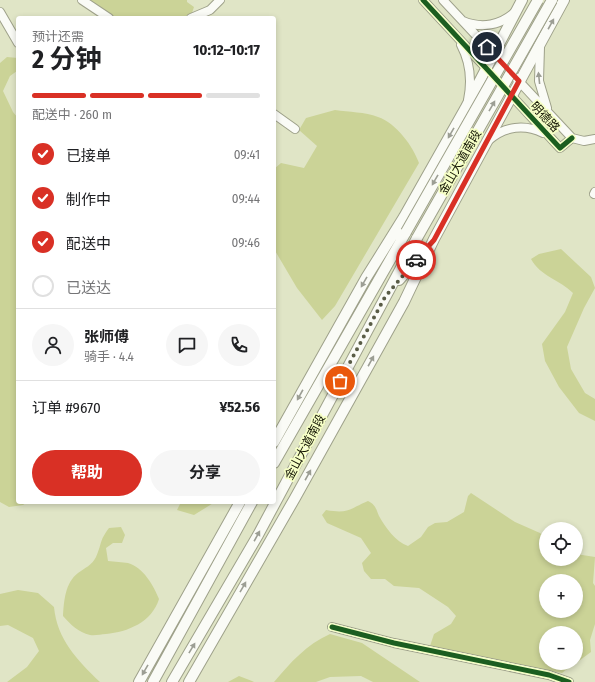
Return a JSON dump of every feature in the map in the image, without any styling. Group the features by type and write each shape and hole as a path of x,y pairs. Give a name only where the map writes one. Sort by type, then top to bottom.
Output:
{"main road":[{"path":"276,438 366,278 404,217 465,109 522,0"},
{"name":"金山大道南段","path":"276,459 538,0"},
{"name":"金山大道南段","path":"276,501 417,238 552,0"},
{"path":"189,682 404,302 434,240 564,0"},
{"path":"372,290 404,217"},
{"path":"385,297 434,240"},
{"path":"139,682 239,504"},
{"path":"153,682 251,504"},
{"name":"金山大道南段","path":"172,682 242,564 274,504"},
{"path":"173,621 224,552"},
{"path":"206,650 242,564"}],"street":[{"path":"82,0 106,16"},
{"path":"196,16 210,10 220,0"},
{"name":"明德路","path":"423,0 560,148 572,138 443,0"},
{"path":"462,20 474,24 493,24 506,19 516,11"},
{"path":"0,12 16,40"},
{"path":"455,34 463,49 469,66 470,88 465,109"},
{"path":"541,42 538,62 539,81 549,113"},
{"path":"276,115 295,129"},
{"path":"486,143 500,132 518,127 531,128 548,136"},
{"path":"572,138 584,141 595,139"},
{"path":"332,627 394,643 549,675 569,682"}],"green space":[{"path":"86,0 187,0 187,2 194,7 192,13 186,16 107,16"},
{"path":"7,57 16,58 16,72 10,76 3,91 16,116 16,504 24,504 9,507 0,502 0,63"},
{"path":"335,110 357,112 378,117 391,124 403,136 413,149 419,163 335,306 322,320 297,288 276,252 276,167 281,163 304,168 317,146 299,130 306,118"},
{"path":"561,249 591,277 595,288 584,308 567,347 571,369 585,393 595,399 595,421 579,413 559,387 545,361 542,344 565,312 573,293 540,270 531,259 539,254"},
{"path":"471,493 515,522 539,533 539,566 583,566 583,555 595,557 593,583 595,586 595,624 590,640 591,652 583,658 583,626 539,626 539,669 433,648 430,646 434,634 451,624 456,616 448,607 419,588 394,586 385,579 371,579 364,571 362,563 371,553 361,538 327,523 322,515 326,510 344,511 368,501 374,506 381,520 391,534 408,546 421,537 428,527 435,523 447,522 464,512 468,496"},
{"path":"180,504 212,504 194,515 177,510"},
{"path":"121,527 125,535 122,543 113,543 106,548 108,561 128,563 138,568 151,583 159,599 151,614 145,620 131,628 114,633 92,635 86,634 75,628 63,616 66,593 70,582 74,577 94,560 98,553 102,539 109,528"},
{"path":"18,590 38,593 54,607 59,629 64,639 76,657 100,682 7,682 27,667 39,651 33,638 8,625 0,626 0,594"},
{"path":"330,634 362,643 420,682 373,682 361,676 330,677 316,682 274,682 306,649"},
{"path":"547,670 566,670 562,673"},
{"path":"239,676 252,681 254,682 228,682"}],"cycle path":[{"path":"423,0 560,148 572,138"},
{"path":"332,627 394,643 549,675 569,682"}],"way so far":[{"path":"340,381 385,297 416,260"}],"route":[{"path":"416,260 434,240 519,81 487,47"}]}
